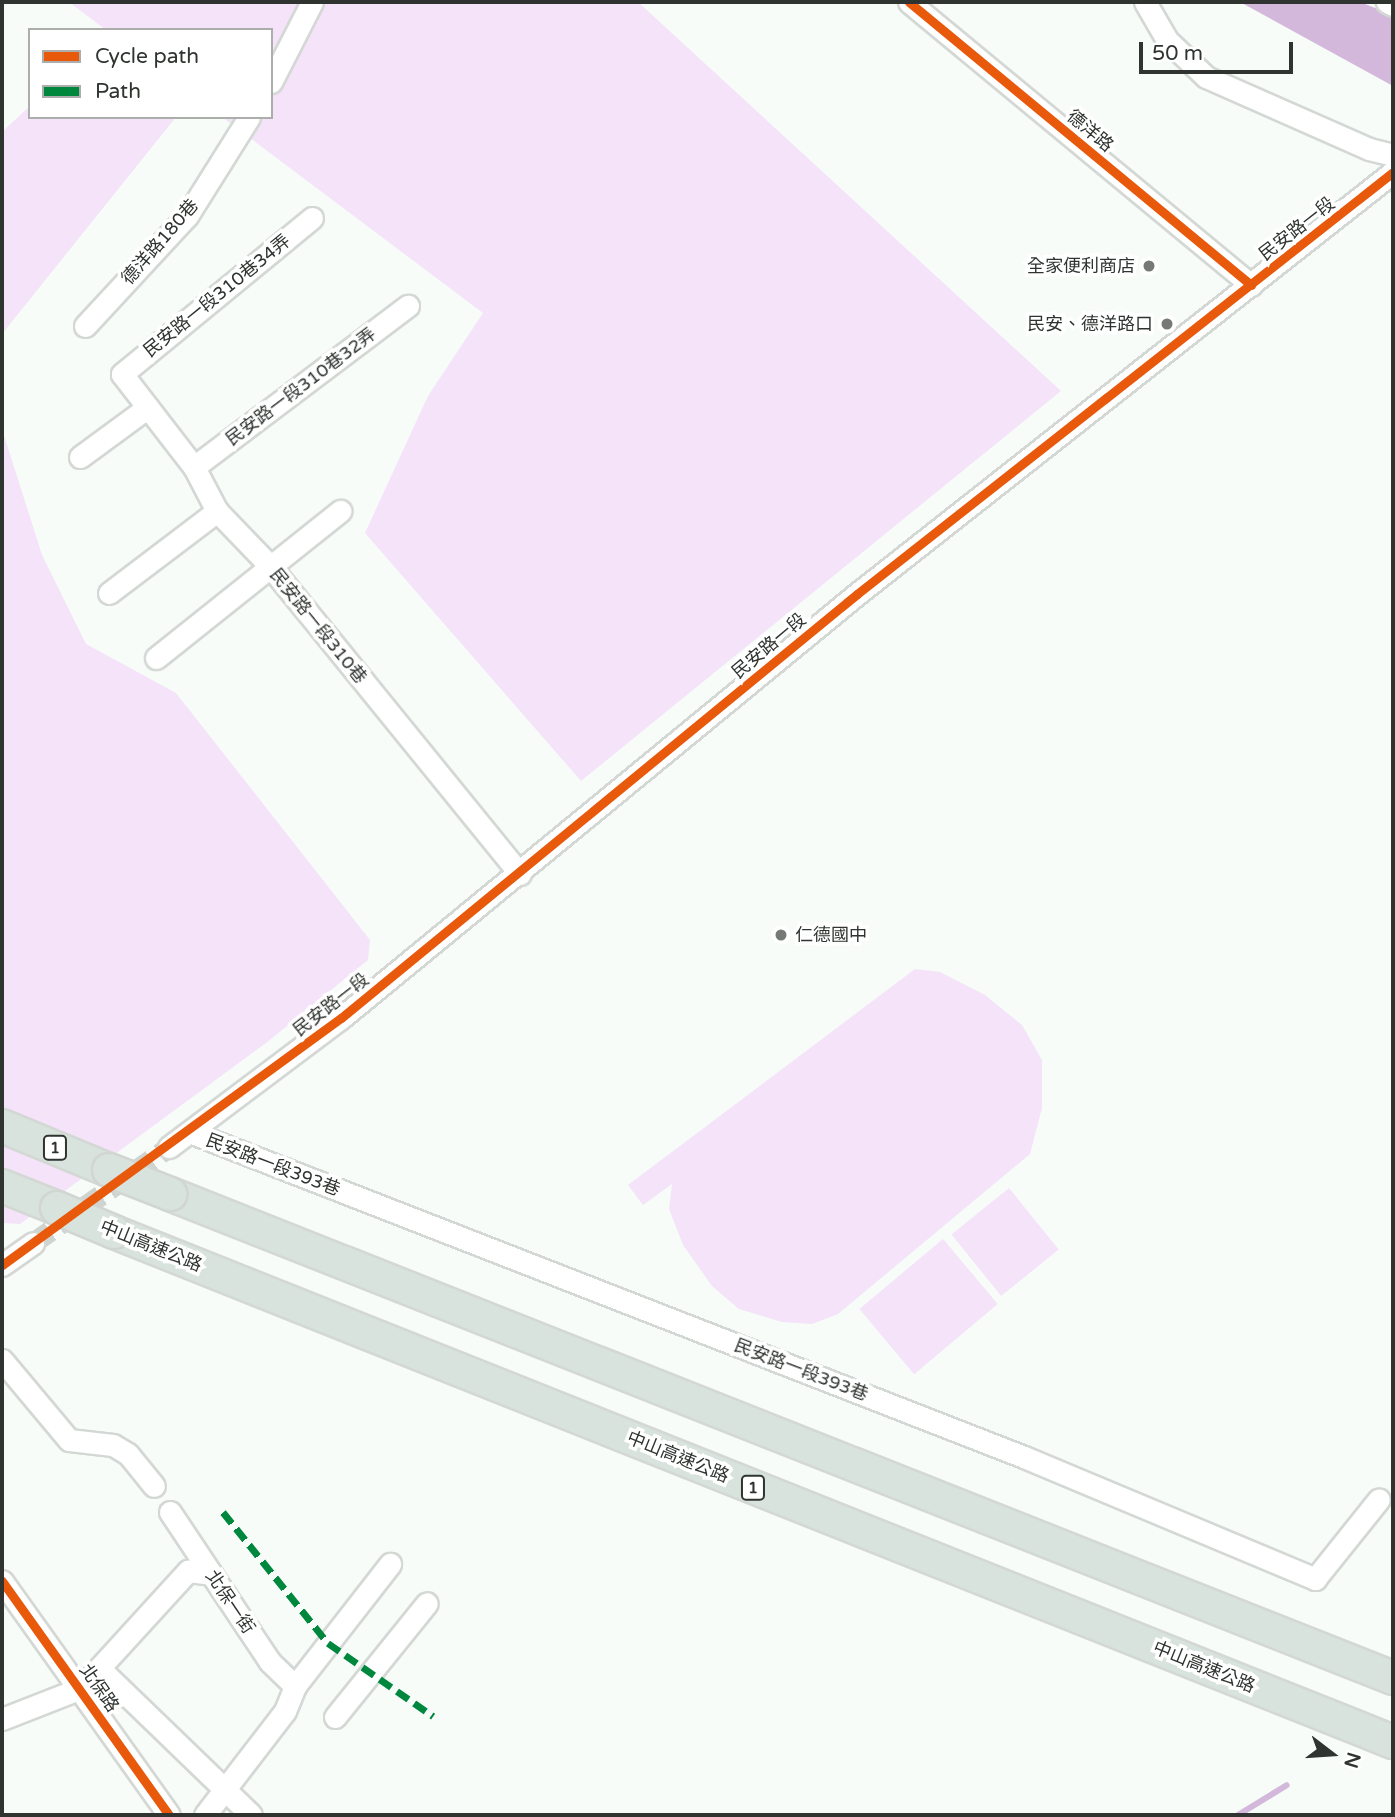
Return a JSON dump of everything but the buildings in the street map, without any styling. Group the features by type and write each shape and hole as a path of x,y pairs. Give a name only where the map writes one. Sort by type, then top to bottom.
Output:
{"highway":[{"name":"1","path":"2,1126 1393,1678"},
{"name":"中山高速公路","path":"2,1186 1393,1742"}],"street":[{"path":"273,78 312,2"},
{"name":"德洋路","path":"908,2 1251,285"},
{"path":"1145,2 1167,40 1206,77 1345,135 1369,149 1393,155"},
{"path":"1387,2 1393,5"},
{"name":"德洋路180巷","path":"85,326 187,216 248,119"},
{"name":"民安路一段","path":"169,1147 520,874 857,593 1393,172"},
{"name":"民安路一段310巷34弄","path":"122,374 312,218"},
{"name":"民安路一段310巷32弄","path":"194,467 408,306"},
{"name":"民安路一段310巷","path":"122,374 194,467 217,511 269,565 520,874"},
{"path":"80,457 148,407"},
{"path":"109,593 217,511"},
{"path":"156,658 269,565 340,511"},
{"name":"民安路一段393巷","path":"190,1132 1024,1457 1315,1578 1380,1499"},
{"path":"2,1265 33,1243"},
{"path":"2,1360 69,1440 113,1446 128,1454 154,1486"},
{"name":"北保一街","path":"170,1512 271,1662 295,1686"},
{"path":"205,1815 285,1711 295,1686 390,1564"},
{"path":"2,1719 81,1688 188,1571 211,1574"},
{"name":"北保路","path":"2,1581 81,1688 169,1815"},
{"path":"335,1717 427,1604"},
{"path":"99,1668 251,1815"}],"shaded area":[{"path":"69,2 638,2 1061,391 581,781 365,533 428,396 483,313 225,119 273,119 273,28 103,28"},
{"path":"1240,2 1360,2 1393,15 1393,86"},
{"path":"28,108 28,119 174,119 2,334 2,132"},
{"path":"2,429 42,555 86,644 176,693 370,940 368,960 266,1043 20,1224 2,1223"},
{"path":"915,969 940,972 985,995 1022,1025 1042,1060 1042,1108 1030,1154 838,1314 812,1324 782,1322 739,1309 712,1286 683,1245 669,1209 672,1184 643,1205 628,1185"},
{"path":"1009,1188 1059,1249 1001,1296 951,1235"},
{"path":"943,1239 998,1304 914,1374 860,1309"}],"waterway":[{"path":"1238,1815 1287,1785"}],"tunnel":[{"path":"33,1243 169,1147"}],"marked path":[{"path":"223,1512 328,1643 433,1716"}],"cycle path":[{"path":"909,2 1251,285"},
{"path":"2,1265 341,1018 857,594 1393,172"},
{"path":"2,1581 169,1815"}],"place":[{"name":"全家便利商店","path":"1149,266"},
{"name":"民安、德洋路口","path":"1167,324"},
{"name":"仁德國中","path":"781,935"}]}
